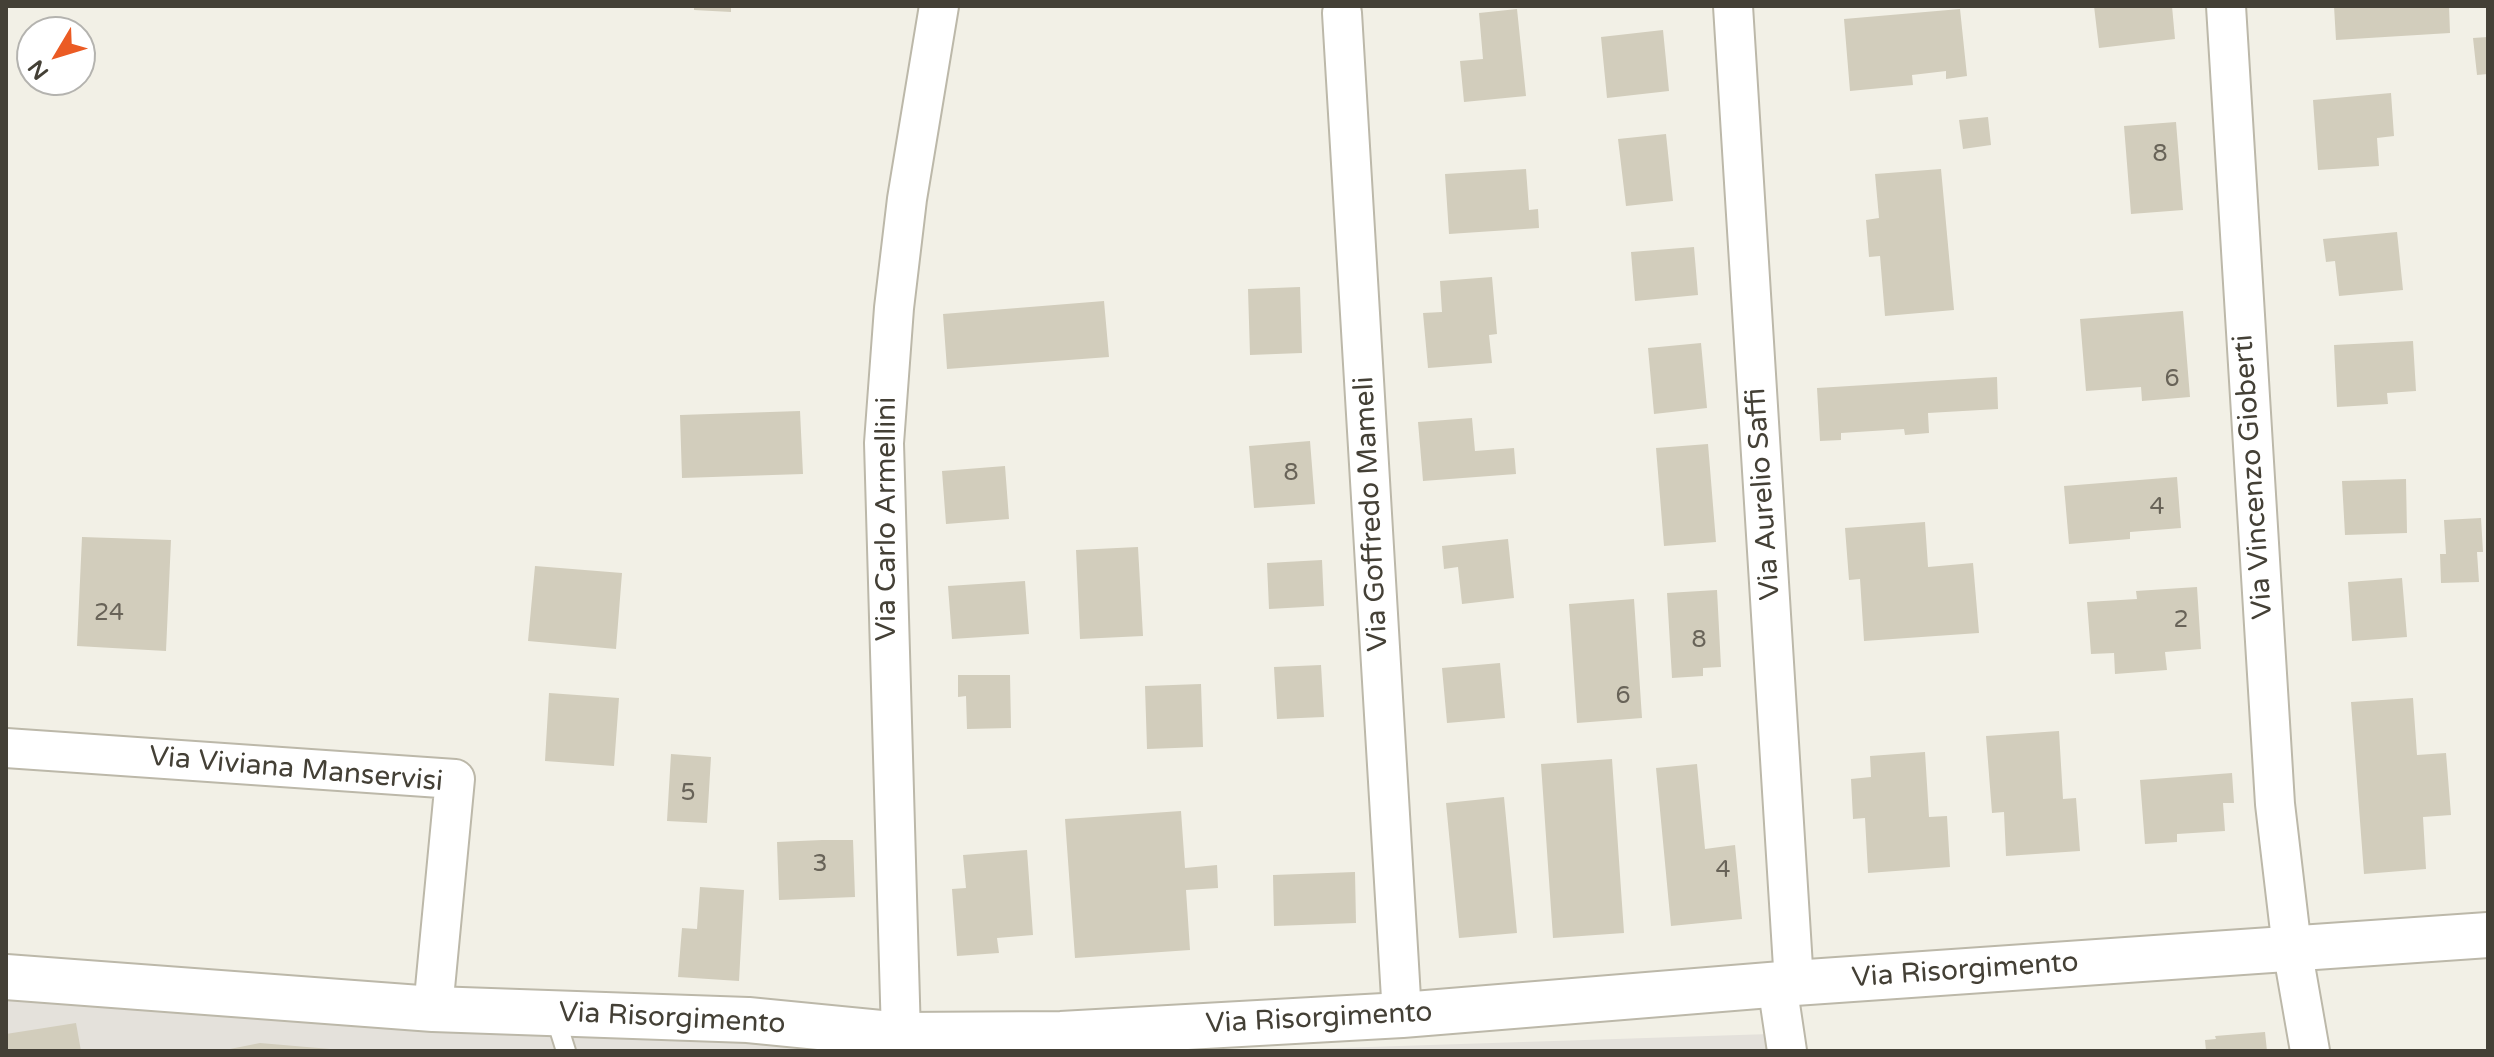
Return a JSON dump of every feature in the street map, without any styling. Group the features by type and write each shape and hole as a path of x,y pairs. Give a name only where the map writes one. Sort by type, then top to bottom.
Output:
{"street":[{"name":"Via Carlo Armellini","path":"901,1035 886,561 885,415 907,199 939,6"},
{"name":"Via Aurelio Saffi","path":"1733,6 1786,984 1787,1051"},
{"name":"Via Vincenzo Gioberti","path":"2226,6 2274,788 2292,948 2310,1051"},
{"name":"Via Goffredo Mameli","path":"1342,13 1402,1015"},
{"name":"Via Viviana Manservisi","path":"6,748 455,779 433,1009"},
{"name":"Via Risorgimento","path":"6,977 433,1009 560,1032 748,1020 901,1035 1087,1042 1786,984 2488,935"}],"shaded area":[{"path":"6,999 983,1051 6,1051"},
{"path":"1770,1034 1772,1051 1245,1051"}],"building":[{"path":"694,6 731,6 731,12 694,10"},
{"path":"2094,6 2172,6 2175,39 2099,48"},
{"path":"2334,6 2449,6 2450,33 2336,40"},
{"path":"1517,9 1526,96 1464,102 1460,61 1483,59 1479,13"},
{"path":"1960,9 1967,76 1946,79 1946,71 1912,75 1913,85 1850,91 1844,19"},
{"path":"1663,30 1669,91 1607,98 1601,37"},
{"path":"2488,37 2488,74 2477,75 2473,38"},
{"path":"2391,93 2394,136 2377,138 2379,166 2318,170 2313,100"},
{"path":"1988,117 1991,145 1963,149 1959,120"},
{"path":"2176,122 2183,210 2131,214 2124,126"},
{"path":"1666,134 1673,201 1626,206 1618,139"},
{"path":"1526,169 1529,210 1538,209 1539,228 1449,234 1445,174"},
{"path":"1941,169 1954,310 1885,316 1880,256 1869,257 1866,220 1879,218 1875,174"},
{"path":"2397,232 2403,290 2339,296 2335,261 2326,262 2323,239"},
{"path":"1694,247 1698,295 1635,301 1631,252"},
{"path":"1492,277 1497,334 1489,335 1492,363 1428,368 1423,313 1442,312 1440,281"},
{"path":"1300,287 1302,353 1250,355 1248,289"},
{"path":"1104,301 1109,357 947,369 943,314"},
{"path":"2183,311 2190,397 2142,401 2141,387 2086,391 2080,319"},
{"path":"2413,341 2416,391 2387,393 2388,404 2337,407 2334,345"},
{"path":"1701,343 1707,408 1654,414 1648,348"},
{"path":"1997,377 1998,409 1928,413 1929,433 1905,435 1904,429 1841,433 1841,440 1820,441 1817,388"},
{"path":"800,411 803,474 682,478 680,415"},
{"path":"1472,418 1475,451 1514,448 1516,474 1423,481 1418,422"},
{"path":"1310,441 1315,504 1254,508 1249,446"},
{"path":"1708,444 1716,542 1664,546 1656,448"},
{"path":"1005,466 1009,519 946,524 942,471"},
{"path":"2177,477 2181,528 2130,532 2130,539 2069,544 2064,486"},
{"path":"2406,479 2407,533 2345,535 2342,481"},
{"path":"2481,518 2483,552 2477,552 2479,582 2441,583 2440,554 2446,554 2444,520"},
{"path":"1925,522 1928,567 1973,563 1979,633 1864,641 1860,579 1849,580 1845,528"},
{"path":"82,537 171,540 166,651 77,646"},
{"path":"1508,539 1514,598 1462,604 1458,567 1444,569 1442,546"},
{"path":"1138,547 1143,636 1080,639 1076,550"},
{"path":"1322,560 1324,606 1269,609 1267,563"},
{"path":"535,566 622,573 616,649 528,641"},
{"path":"2402,578 2407,637 2352,641 2348,582"},
{"path":"1025,581 1029,634 952,639 948,586"},
{"path":"2197,587 2201,649 2165,652 2167,670 2115,674 2114,653 2091,654 2087,602 2137,599 2136,591"},
{"path":"1717,590 1721,667 1703,668 1703,676 1672,678 1667,593"},
{"path":"1634,599 1642,718 1577,723 1569,604"},
{"path":"1500,663 1505,718 1447,723 1442,668"},
{"path":"1321,665 1324,717 1277,719 1274,667"},
{"path":"958,675 1010,675 1011,728 967,729 966,696 958,697"},
{"path":"1201,684 1203,747 1147,749 1145,686"},
{"path":"549,693 619,698 614,766 545,761"},
{"path":"2413,698 2417,755 2446,753 2451,815 2423,817 2426,869 2364,874 2351,702"},
{"path":"2059,731 2063,799 2076,798 2080,851 2006,856 2004,812 1992,813 1986,736"},
{"path":"1925,752 1929,817 1947,816 1950,867 1868,873 1865,818 1853,819 1851,779 1871,777 1870,756"},
{"path":"671,754 711,757 707,823 667,821"},
{"path":"1612,759 1624,933 1553,938 1541,764"},
{"path":"1697,764 1705,849 1735,845 1742,919 1671,926 1656,768"},
{"path":"2232,773 2234,803 2223,803 2225,831 2177,834 2177,842 2145,844 2140,780"},
{"path":"1504,797 1517,933 1459,938 1446,803"},
{"path":"1181,811 1185,868 1217,865 1218,888 1186,890 1190,950 1075,958 1065,819"},
{"path":"853,840 855,897 779,900 777,842"},
{"path":"1027,850 1033,935 997,938 999,953 957,956 952,889 966,888 963,855"},
{"path":"1355,872 1356,923 1274,926 1273,875"},
{"path":"700,887 744,890 739,981 678,977 682,928 697,929"},
{"path":"76,1023 81,1051 6,1051 6,1034"},
{"path":"2265,1032 2267,1051 2206,1051 2205,1040 2216,1039 2215,1036"},
{"path":"260,1043 330,1049 330,1051 220,1051"}]}
